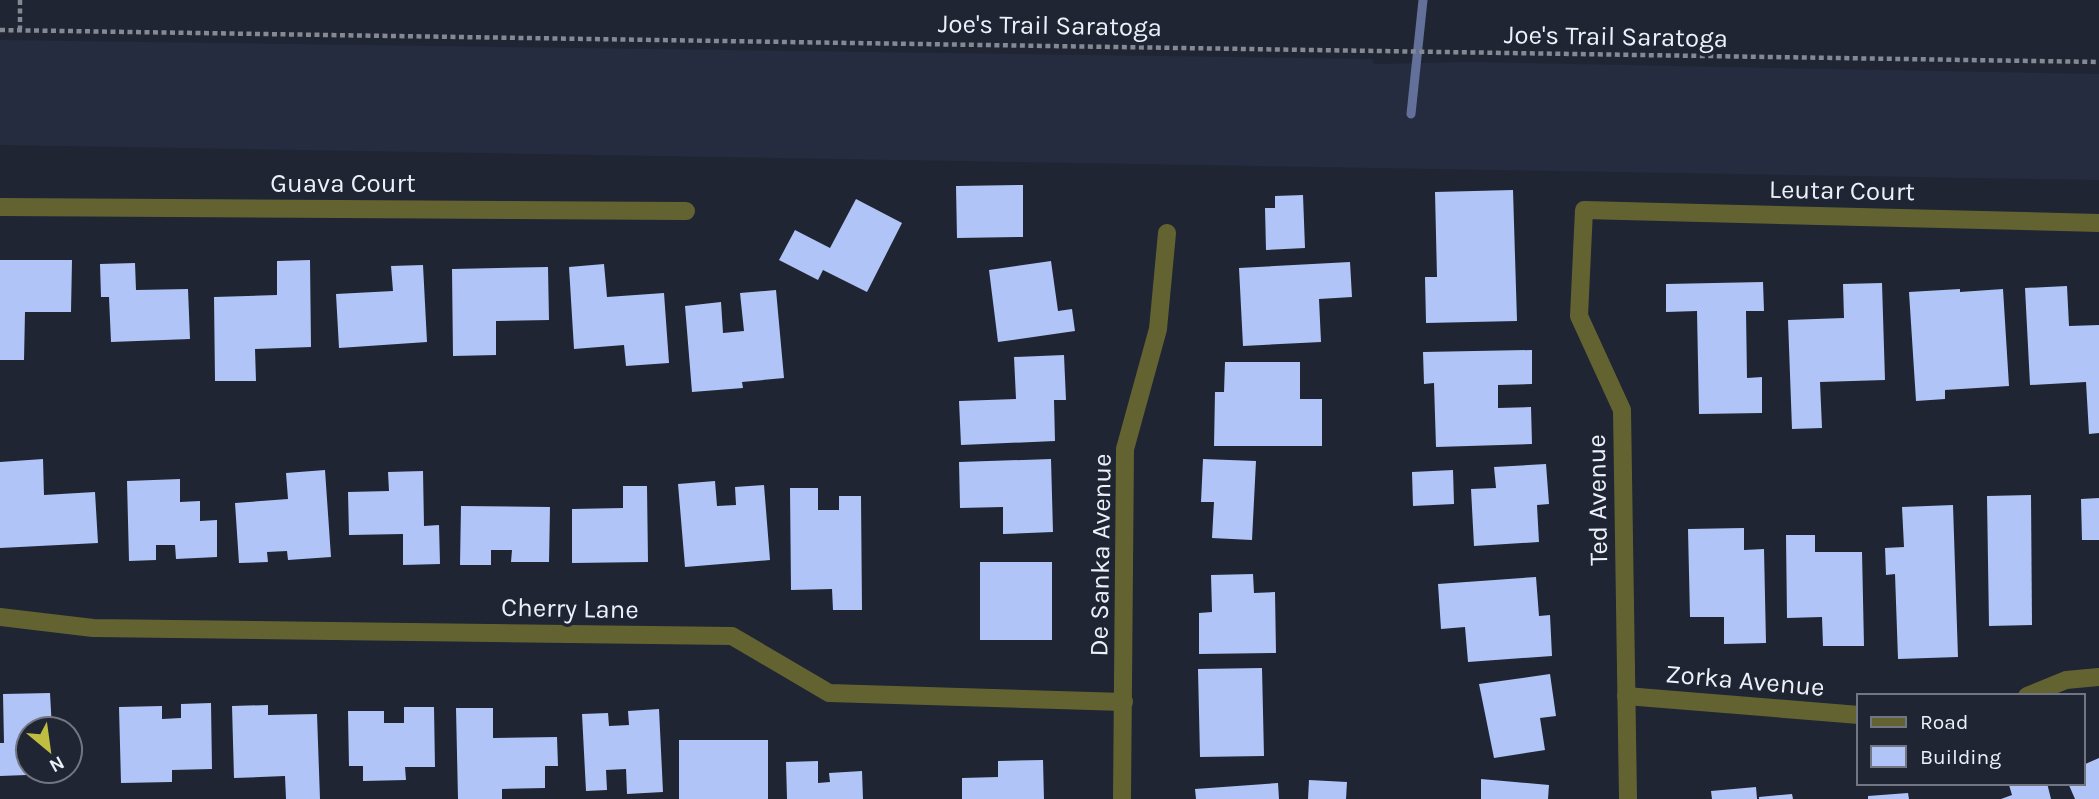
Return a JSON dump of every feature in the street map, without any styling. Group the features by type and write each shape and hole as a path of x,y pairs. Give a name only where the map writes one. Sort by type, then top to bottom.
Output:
{"street":[{"name":"Guava Court","path":"0,207 686,211"},
{"name":"Leutar Court","path":"1584,210 2099,223"},
{"name":"Ted Avenue","path":"1584,210 1579,316 1622,410 1628,799"},
{"name":"De Sanka Avenue","path":"1122,799 1125,449 1158,329 1167,233"},
{"name":"Cherry Lane","path":"0,617 93,628 732,636 830,693 1124,702"},
{"path":"2032,694 2066,680 2099,677"},
{"name":"Zorka Avenue","path":"1626,696 1857,715"}],"path":[{"path":"20,0 20,29"},
{"name":"Joe's Trail Saratoga","path":"0,30 635,41 1461,50 1481,53 2099,62"}],"shaded area":[{"path":"0,40 1372,59 1374,64 1468,62 2099,74 2099,180 0,145"}],"building":[{"path":"1023,185 1023,237 957,238 956,186"},
{"path":"1513,190 1517,321 1426,323 1425,277 1437,277 1435,192"},
{"path":"1303,195 1305,248 1266,250 1265,208 1275,208 1275,196"},
{"path":"856,199 902,223 867,292 823,270 818,280 779,260 795,230 830,248"},
{"path":"0,260 72,260 71,312 25,312 24,360 0,360"},
{"path":"310,260 311,347 255,349 256,381 215,381 214,297 277,295 277,261"},
{"path":"1051,261 1058,311 1072,309 1075,331 998,342 989,270"},
{"path":"1350,262 1352,297 1319,299 1321,342 1243,346 1239,268"},
{"path":"135,263 136,290 188,289 190,339 111,342 109,297 101,297 100,264"},
{"path":"604,264 607,297 664,293 669,363 626,366 624,345 574,349 569,267"},
{"path":"423,265 427,342 339,348 336,294 393,291 391,266"},
{"path":"548,267 549,320 496,321 496,355 453,356 452,269"},
{"path":"1763,282 1764,311 1746,311 1747,378 1762,377 1762,413 1699,414 1697,311 1666,312 1666,284"},
{"path":"1882,283 1885,380 1820,382 1822,428 1792,429 1788,320 1844,318 1843,284"},
{"path":"2067,286 2069,326 2099,325 2099,433 2089,434 2086,382 2030,385 2025,288"},
{"path":"1960,289 1960,292 2003,289 2009,386 1945,390 1945,399 1916,401 1909,292"},
{"path":"776,290 784,378 742,382 743,388 692,392 685,306 721,302 723,333 744,331 740,293"},
{"path":"1532,350 1532,384 1498,385 1498,408 1531,407 1532,444 1436,447 1434,383 1424,384 1423,352"},
{"path":"1064,355 1066,400 1054,400 1055,441 961,445 959,401 1016,399 1014,357"},
{"path":"1225,362 1300,362 1300,399 1322,399 1322,446 1214,446 1215,392 1224,392"},
{"path":"43,459 44,495 95,492 98,543 0,548 0,462"},
{"path":"1051,459 1053,532 1003,534 1003,507 960,508 959,462"},
{"path":"1203,459 1256,461 1252,540 1212,538 1214,502 1201,502"},
{"path":"1546,464 1549,504 1537,505 1539,542 1474,546 1471,489 1496,488 1494,467"},
{"path":"325,470 331,557 288,560 287,551 267,552 268,562 239,563 235,503 288,499 286,473"},
{"path":"1453,470 1454,504 1413,506 1412,472"},
{"path":"423,471 424,526 439,525 440,564 403,565 403,534 349,535 348,492 389,491 388,472"},
{"path":"180,479 180,502 200,501 200,521 217,520 217,557 176,559 175,545 156,545 156,560 129,561 127,481"},
{"path":"715,481 717,506 736,505 735,487 764,485 770,560 685,567 678,484"},
{"path":"623,486 647,486 648,562 572,563 572,509 623,508"},
{"path":"790,488 818,488 818,510 839,510 839,496 861,496 862,610 833,610 832,589 791,590"},
{"path":"2031,495 2032,625 1989,626 1987,496"},
{"path":"2099,498 2099,540 2082,540 2081,499"},
{"path":"1953,505 1958,657 1898,659 1895,574 1886,575 1885,548 1904,547 1902,507"},
{"path":"461,506 550,507 549,562 511,562 512,550 491,550 491,565 460,565"},
{"path":"1744,528 1744,550 1764,549 1766,643 1724,644 1724,617 1690,617 1688,529"},
{"path":"1786,535 1815,535 1815,552 1862,552 1864,646 1823,646 1822,617 1787,618"},
{"path":"980,562 1052,562 1052,640 980,640"},
{"path":"1253,574 1254,593 1275,592 1276,653 1199,654 1199,613 1212,612 1211,575"},
{"path":"1536,577 1539,616 1550,615 1552,656 1468,662 1465,627 1441,629 1438,584"},
{"path":"1262,668 1264,756 1200,757 1198,669"},
{"path":"1550,674 1556,716 1540,718 1545,750 1494,758 1479,684"},
{"path":"50,693 51,715 14,715 14,775 0,776 0,743 4,743 3,694"},
{"path":"211,703 212,769 172,770 172,782 121,783 119,707 162,706 162,719 181,718 181,704"},
{"path":"268,705 268,715 317,714 320,799 286,799 285,776 234,778 232,706"},
{"path":"404,707 434,707 435,767 405,767 406,780 363,781 363,766 349,766 348,711 384,711 384,723 404,723"},
{"path":"456,708 493,708 493,738 557,737 558,766 545,766 545,788 502,789 502,799 458,799"},
{"path":"659,709 663,792 627,794 626,769 606,770 607,790 586,791 582,714 608,713 609,726 629,725 628,711"},
{"path":"679,740 768,740 768,799 679,799"},
{"path":"2099,758 2099,799 2075,799 2069,785 2085,785 2085,764"},
{"path":"1043,760 1044,799 962,799 962,778 998,777 998,761"},
{"path":"818,761 818,783 830,782 829,773 862,771 863,799 787,799 786,762"},
{"path":"1481,779 1549,785 1548,799 1481,799"},
{"path":"1309,780 1347,782 1346,799 1308,799"},
{"path":"1278,783 1279,799 1196,799 1195,789"},
{"path":"2009,785 2048,785 2051,799 2001,799 2012,795"},
{"path":"1756,787 1757,799 1712,799 1711,791"},
{"path":"1908,793 1909,799 1868,799 1868,796"},
{"path":"1792,794 1793,799 1759,799 1759,797"}],"waterway":[{"path":"1411,114 1423,0"}]}
